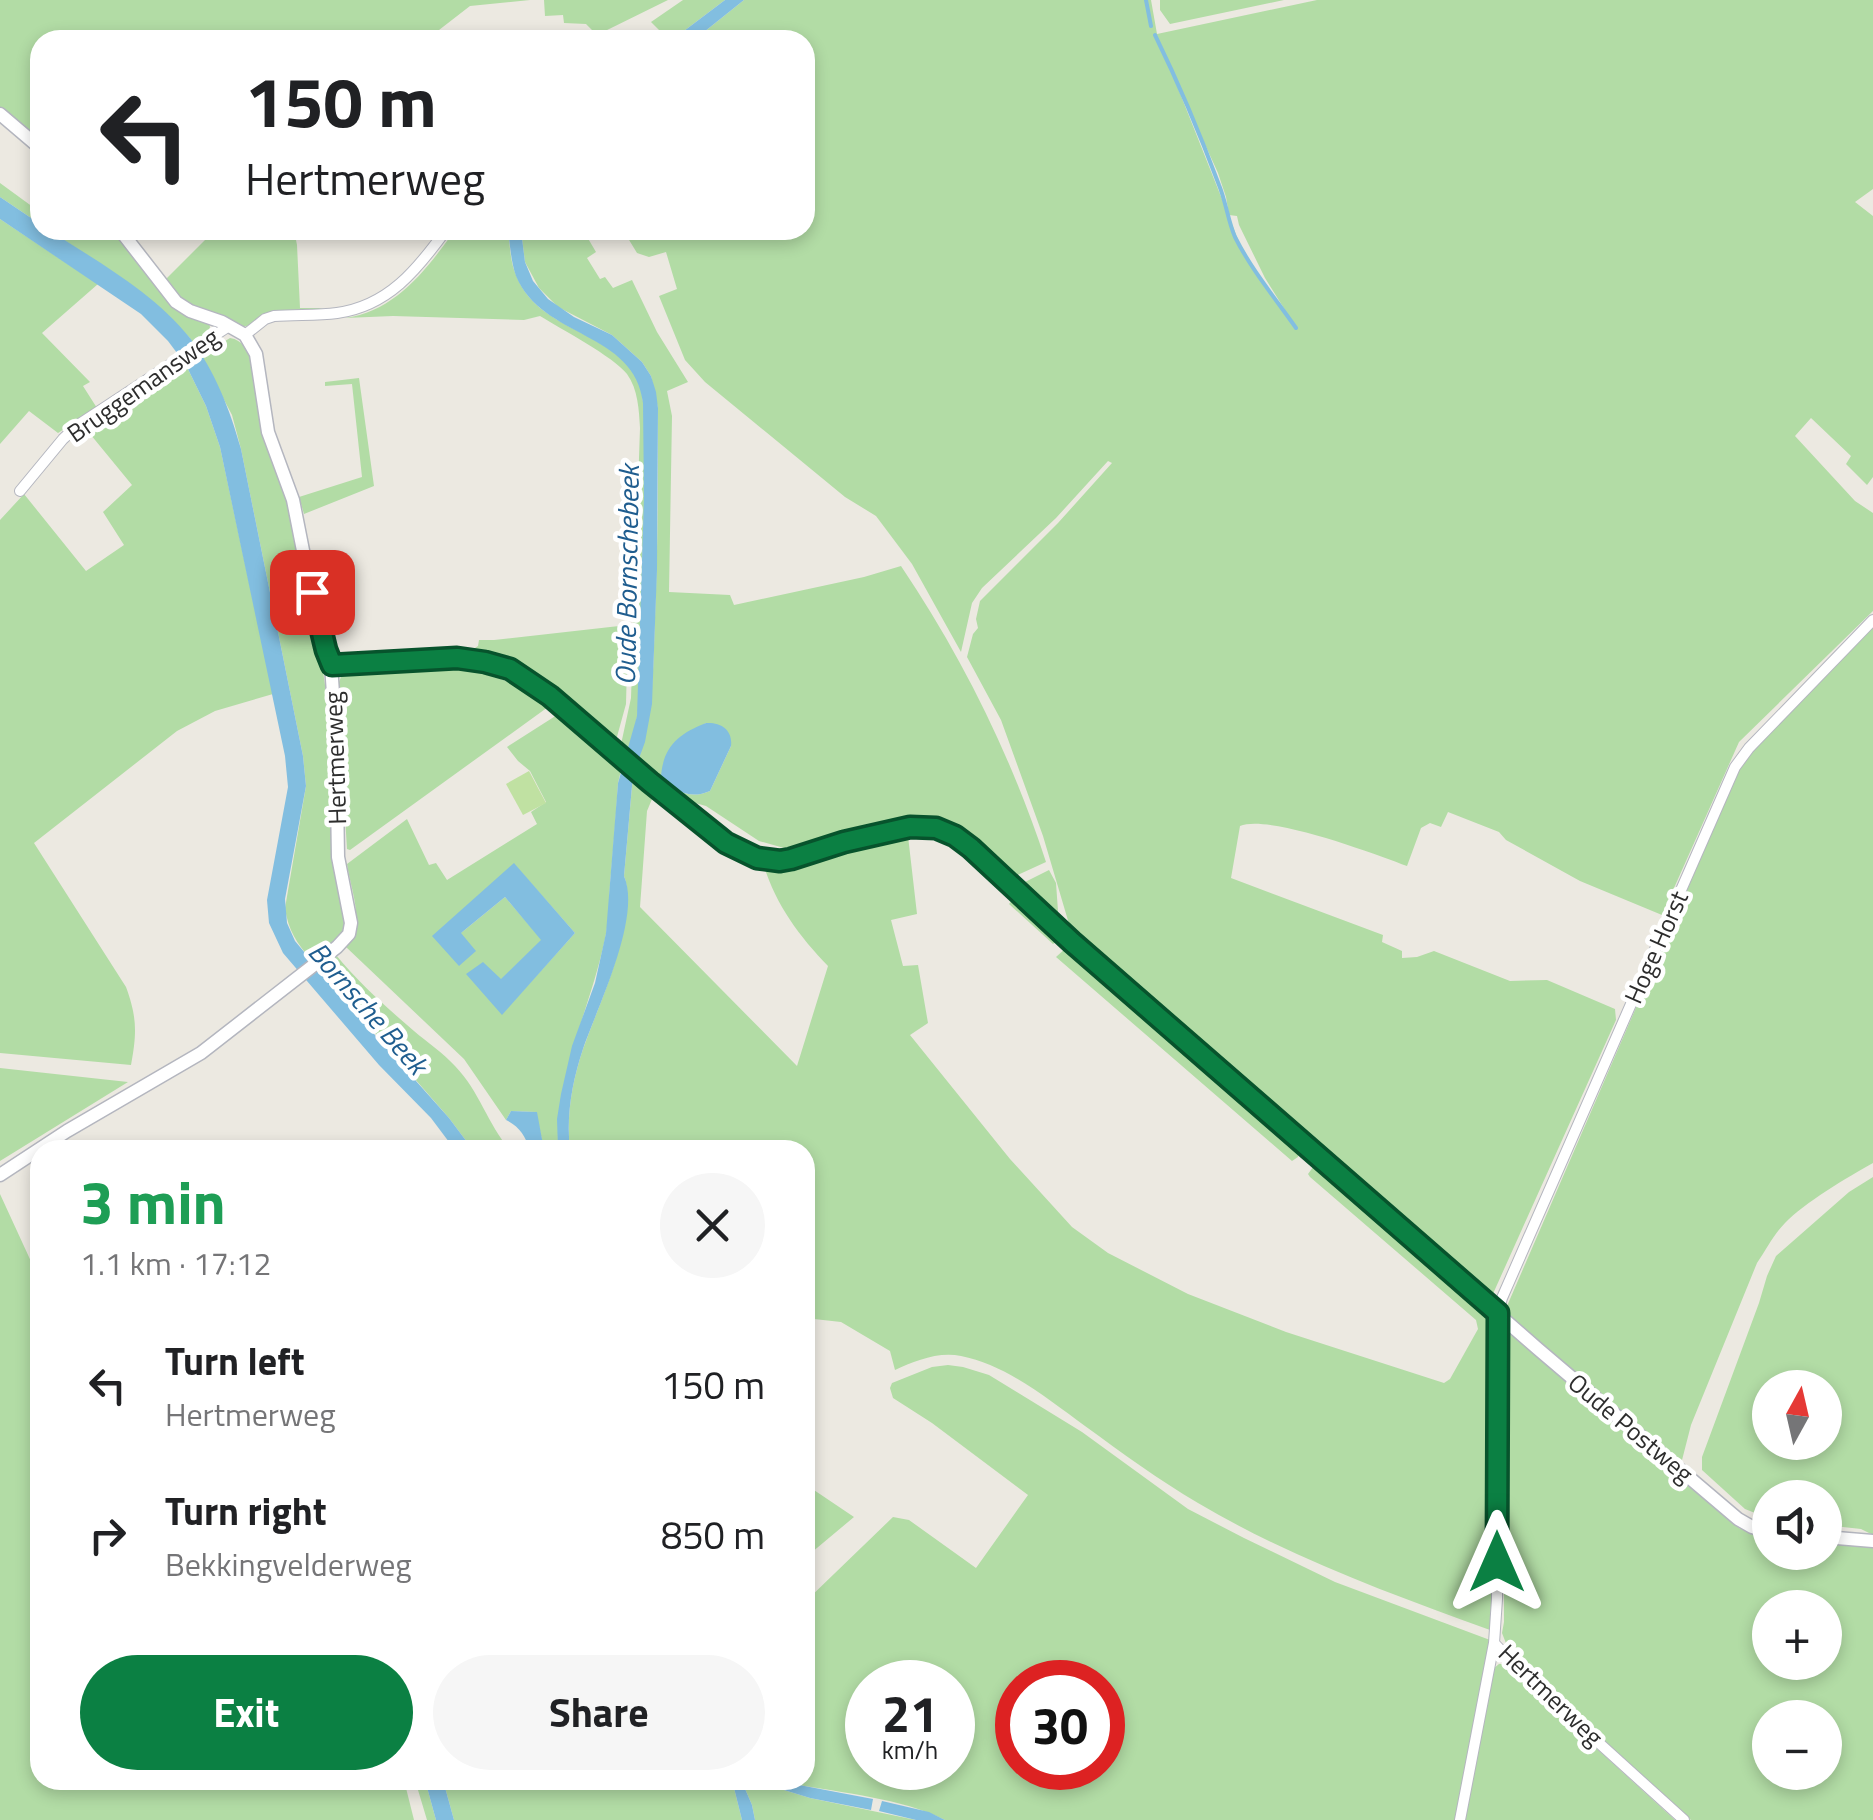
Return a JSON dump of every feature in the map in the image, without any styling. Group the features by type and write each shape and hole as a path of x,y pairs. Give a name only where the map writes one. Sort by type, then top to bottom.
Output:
{"street":[{"path":"0,114 30,140"},
{"path":"128,240 176,302 245,335 256,354 268,432 294,500 312,592 332,665"},
{"path":"245,335 274,316 338,313 380,300 410,275 438,240"},
{"name":"Bruggemansweg","path":"20,491 78,425 230,326"},
{"name":"Hoge Horst","path":"1498,1313 1735,767 1873,620"},
{"name":"Hertmerweg","path":"53,1140 201,1053 346,940 351,923 338,858 332,665 457,658 497,664 519,673 726,843 765,860 791,859 844,842 916,827 936,828 964,842 1072,942 1498,1313 1494,1643 1525,1676 1684,1820"},
{"name":"Hertmerweg","path":"0,1175 30,1155"},
{"name":"Oude Postweg","path":"1498,1313 1752,1527"},
{"path":"1842,1538 1873,1541"},
{"path":"1460,1820 1494,1643"}],"green space":[{"path":"0,0 530,0 470,6 439,30 30,30 30,131 0,107"},
{"path":"544,0 668,0 607,30 564,23 563,15 545,16"},
{"path":"683,0 725,0 685,30 659,30 651,22"},
{"path":"744,0 1151,0 1157,34 1317,0 1873,0 1873,189 1855,202 1873,216 1873,477 1867,485 1846,464 1851,456 1811,418 1795,436 1855,501 1873,513 1873,611 1739,742 1662,915 1580,881 1506,840 1499,832 1448,812 1441,827 1430,823 1421,828 1407,866 1297,830 1240,826 1231,878 1383,935 1382,942 1402,951 1402,958 1434,951 1510,981 1547,980 1615,1009 1616,1020 1492,1296 1072,934 1043,836 1001,720 967,657 978,628 980,601 1112,463 1108,461 1056,518 982,588 972,603 961,652 912,564 876,516 845,497 705,382 685,360 659,296 677,289 666,252 649,257 637,253 629,240 815,240 815,30 706,30","holes":["1168,63 1226,197 1229,215 1237,216 1265,278 1285,310 1261,280 1239,242"]},
{"path":"1160,0 1284,0 1170,24 1160,10"},
{"path":"0,183 30,205 30,217 0,197"},
{"path":"0,219 98,284 42,333 90,382 83,386 97,408 58,433 29,411 0,444"},
{"path":"64,240 121,240 209,323 208,334 193,343 130,284"},
{"path":"205,240 296,240 300,308 323,308 242,327 184,303 165,280"},
{"path":"447,240 509,240 514,270 526,293 556,319 608,348 636,376 644,412 646,467 640,675 637,717 626,755 620,749 631,698 640,428 631,380 599,352 540,316 524,320 345,318 380,307 395,297"},
{"path":"522,240 589,240 596,252 587,258 600,279 605,277 613,288 632,280 657,332 688,382 667,391 672,416 669,592 730,595 734,605 901,566 945,636 984,710 1018,785 1046,862 1013,877 975,836 937,822 909,823 784,848 759,841 706,806 688,801 637,764 650,710 654,655 658,408 651,376 642,362 612,335 558,307 539,288 525,262","holes":["706,723 731,746 710,791 683,793 661,777 677,740"]},
{"path":"230,338 241,343 252,362 291,510 327,699 336,856 347,916 342,937 311,960 294,936 285,908 306,786 303,756 241,449 232,415 201,356"},
{"path":"186,365 220,447 273,694 215,711 177,731 34,843 126,987 135,1025 131,1065 0,1053 0,520 24,494 86,571 124,545 103,512 132,485 86,429"},
{"path":"359,378 374,486 304,514 299,497 362,477 352,384 325,386 325,382"},
{"path":"628,625 626,704 615,744 514,666 409,655 407,650 472,650 479,640"},
{"path":"1873,627 1873,1163 1793,1215 1757,1263 1691,1425 1681,1464 1504,1313 1740,767 1749,751"},
{"path":"449,667 502,679 548,707 347,849 337,687 341,677 355,669"},
{"path":"557,715 622,766 606,932 568,1068 558,1140 542,1140 536,1112 511,1111 506,1120 464,1059 346,947 356,917 347,864 407,819 429,865 436,863 447,880 537,824 531,812 546,802 530,771 507,747","holes":["514,864 575,933 502,1014 501,980 542,940 505,897 461,933"]},
{"path":"529,771 546,803 523,815 506,784"},
{"path":"633,775 655,792 647,811 640,907 797,1066 828,966 790,920 764,866 781,866 908,836 917,914 891,920 903,966 918,965 928,1023 910,1035 1010,1159 1072,1227 1108,1253 1188,1294 1286,1332 1444,1383 1478,1329 1476,1320 1310,1177 1308,1174 1316,1163 1491,1315 1490,1630 1268,1541 1169,1485 1042,1394 995,1367 944,1355 895,1370 890,1351 841,1322 815,1319 815,1140 569,1140 569,1112 576,1074 622,932 627,895 624,876"},
{"path":"1049,870 1056,883 1059,925 1019,885"},
{"path":"1014,898 1056,937 1056,942 1053,944 1009,904"},
{"path":"1067,947 1299,1149 1298,1157 1292,1161 1056,957"},
{"path":"336,955 383,1004 455,1066 503,1140 466,1140 318,968"},
{"path":"0,1068 128,1082 30,1140 0,1161"},
{"path":"1873,1177 1873,1535 1842,1527 1842,1480 1752,1480 1752,1512 1702,1470 1702,1457 1776,1256 1849,1192"},
{"path":"0,1194 30,1259 30,1790 406,1790 414,1820 0,1820"},
{"path":"1503,1325 1739,1528 1752,1534 1752,1570 1842,1570 1842,1544 1873,1547 1873,1820 1691,1820 1519,1664 1502,1633"},
{"path":"932,1367 963,1367 989,1375 1082,1432 1188,1509 1335,1582 1490,1640 1456,1820 945,1820 891,1801 815,1788 815,1592 893,1517 909,1520 976,1568 1028,1495 893,1398 892,1383"},
{"path":"815,1491 854,1517 815,1550"},
{"path":"1504,1664 1675,1820 1465,1820 1493,1669"},
{"path":"418,1790 428,1790 436,1820 427,1820"},
{"path":"446,1790 734,1790 742,1820 454,1820"},
{"path":"746,1790 784,1790 916,1820 755,1820"}],"water":[{"path":"725,0 744,0 706,30 685,30"},
{"path":"0,197 30,217 30,239 0,219"},
{"path":"31,240 64,240 124,279 175,321 214,377 241,449 303,756 306,786 285,899 287,923 295,941 466,1140 448,1140 379,1065 283,953 269,923 267,900 288,787 285,756 220,447 186,365 141,314"},
{"path":"509,240 522,240 533,281 548,299 612,335 642,362 651,376 658,408 652,704 645,742 633,775 624,876 627,915 616,962 576,1074 569,1112 569,1140 558,1140 557,1119 572,1046 595,983 606,933 618,783 637,716 643,403 636,379 623,362 546,312 529,297 514,271"},
{"path":"706,723 725,728 731,746 710,791 683,793 661,777 665,757 680,737"},
{"path":"514,863 575,933 502,1015 466,974 483,962 501,979 541,940 505,897 461,933 476,951 459,966 432,936"},
{"path":"511,1111 537,1112 542,1140 525,1140 506,1120"},
{"path":"815,1788 873,1799 871,1810 784,1790"},
{"path":"428,1790 446,1790 454,1820 436,1820"},
{"path":"734,1790 746,1790 752,1805 755,1820 742,1820"},
{"path":"882,1801 929,1812 945,1820 916,1820 879,1811"}],"waterway":[{"path":"1146,0 1151,26"},
{"path":"1155,35 1204,147 1235,237 1296,328"}],"route":[{"path":"312,592 332,665 457,658 519,673 726,843 748,855 780,861 916,827 936,828 964,842 1072,942 1498,1313 1497,1562"}],"water label":[{"name":"Oude Bornschebeek","path":"627,575"},
{"name":"Bornsche Beek","path":"368,1008"}]}
